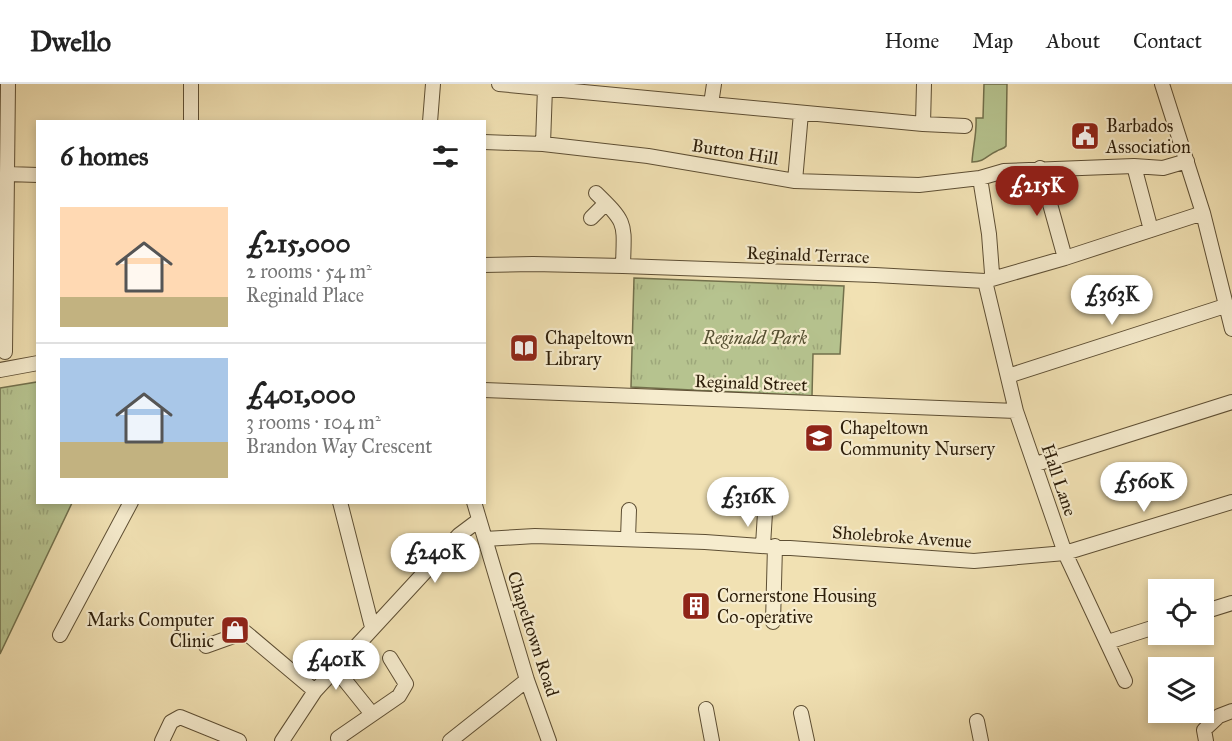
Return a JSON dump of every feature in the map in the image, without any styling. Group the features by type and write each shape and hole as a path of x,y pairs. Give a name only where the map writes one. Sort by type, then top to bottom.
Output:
{"street":[{"path":"4,352 3,249 7,174 4,157 8,84"},
{"path":"191,84 191,120"},
{"path":"430,120 433,84"},
{"path":"500,84 801,113 965,126"},
{"path":"711,104 714,84"},
{"path":"923,124 924,84"},
{"path":"1162,84 1203,213 1227,298 1232,329"},
{"path":"543,144 545,88"},
{"path":"795,181 801,113"},
{"name":"Button Hill","path":"486,142 543,144 648,156 795,181 919,185 980,178 1004,171 1134,166 1163,168 1187,161"},
{"path":"1134,166 1151,230"},
{"path":"1040,168 1065,258"},
{"path":"7,174 36,175"},
{"name":"Hall Lane","path":"980,178 989,234 990,278 1016,411 1065,553 1125,681"},
{"path":"591,218 601,198 618,214 624,225 623,266"},
{"name":"Reginald Terrace","path":"486,265 623,266 990,278 1065,258 1203,213"},
{"path":"1008,376 1227,298"},
{"path":"0,370 36,363"},
{"name":"Reginald Street","path":"486,390 1016,411"},
{"path":"1036,464 1232,402"},
{"name":"Sholebroke Avenue","path":"485,539 535,536 628,538 769,545 974,561 1065,553 1232,502"},
{"path":"60,634 130,504"},
{"path":"341,504 372,627"},
{"name":"Chapeltown Road","path":"475,504 527,680 549,741"},
{"path":"628,538 629,510"},
{"path":"765,513 773,622"},
{"path":"282,741 315,691 335,668 459,535 479,520"},
{"path":"1214,609 1232,603"},
{"path":"1108,642 1148,629"},
{"path":"206,646 245,632 315,691"},
{"path":"338,738 399,696 406,684 390,658"},
{"path":"335,668 372,714"},
{"path":"450,741 527,680"},
{"path":"706,709 712,741"},
{"path":"1206,741 1204,730 1218,716 1232,711"},
{"path":"801,713 807,741"},
{"path":"162,741 171,722 180,717 239,741"},
{"path":"977,721 981,741"}],"green space":[{"path":"984,84 1007,84 1006,146 983,160 972,162 976,118 983,118"},
{"name":"Reginald Park","path":"634,278 844,286 840,354 813,354 812,396 631,387"},
{"path":"36,382 36,504 72,504 0,654 0,388"}],"place":[{"name":"Barbados Association","path":"1085,136"},
{"name":"Chapeltown Library","path":"524,348"},
{"name":"Chapeltown Community Nursery","path":"819,438"},
{"name":"Cornerstone Housing Co-operative","path":"696,606"},
{"name":"Marks Computer Clinic","path":"235,630"}]}
